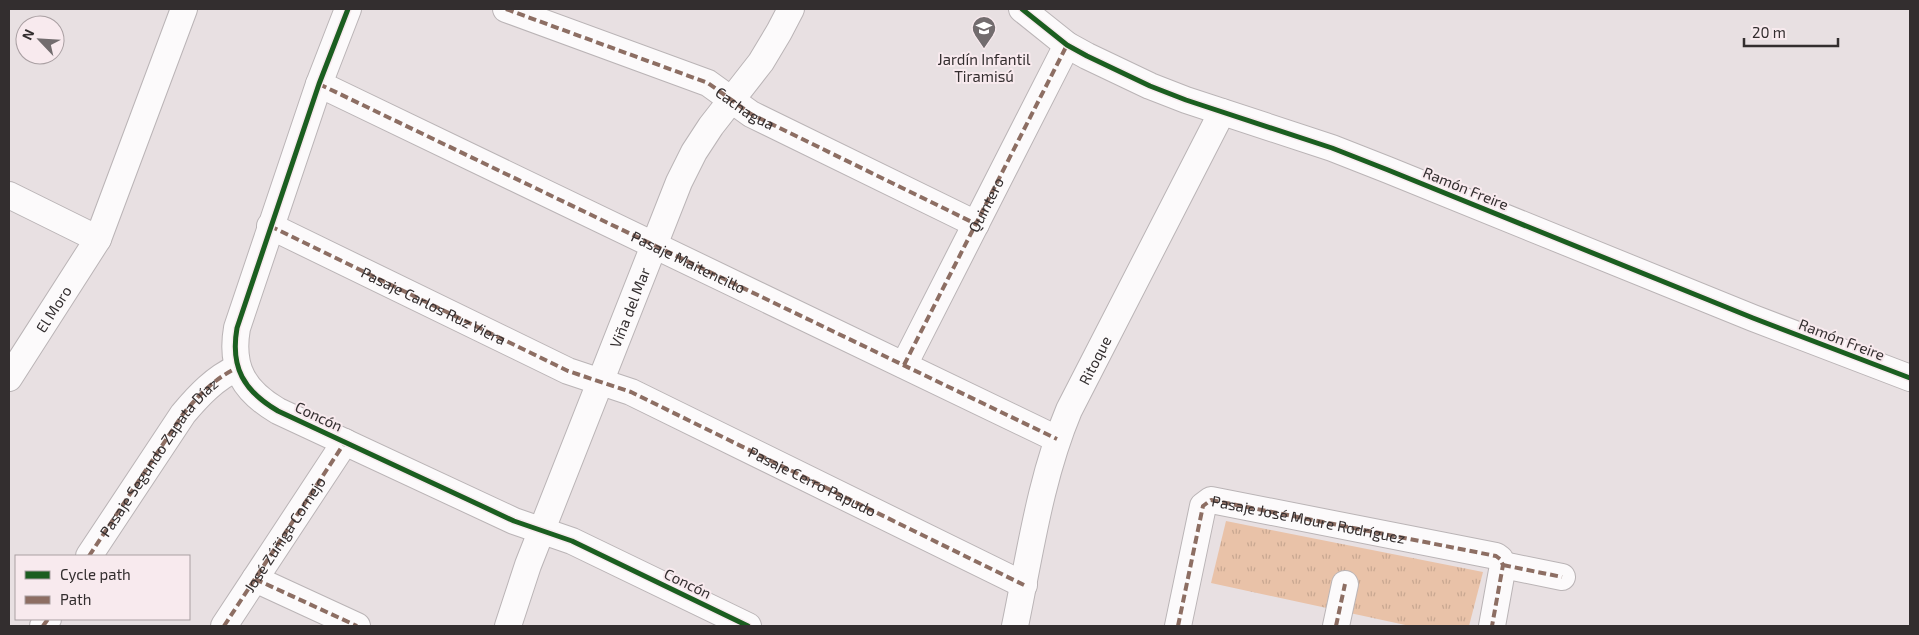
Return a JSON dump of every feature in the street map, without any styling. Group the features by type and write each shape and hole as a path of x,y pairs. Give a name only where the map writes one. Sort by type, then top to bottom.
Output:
{"street":[{"name":"El Moro","path":"9,378 98,239 184,9"},
{"name":"Concón","path":"348,9 319,84 237,328 234,342 237,368 252,391 264,402 514,521 572,541 748,626"},
{"name":"Cachagua","path":"506,9 708,83 750,114 976,224"},
{"name":"Viña del Mar","path":"508,626 528,564 675,190 694,152 760,62 779,32 790,9"},
{"name":"Ramón Freire","path":"1022,9 1067,45 1150,86 1332,148 1762,322 1910,378"},
{"name":"Quintero","path":"904,366 1067,45"},
{"name":"Pasaje Maitencillo","path":"319,84 1057,439"},
{"name":"Ritoque","path":"1015,626 1047,470 1068,410 1222,112"},
{"path":"9,195 98,239"},
{"name":"Pasaje Carlos Ruz Viera","path":"270,226 568,372 600,382"},
{"name":"Pasaje Segundo Zapata Díaz","path":"90,555 183,414 212,383 237,368"},
{"name":"Pasaje Cerro Papudo","path":"600,382 631,392 1024,585"},
{"name":"José Zúñiga Cornejo","path":"224,626 345,442"},
{"name":"Pasaje José Moure Rodríguez","path":"1178,626 1204,506 1211,500 1490,554 1500,559 1503,565 1562,577"},
{"path":"1492,626 1503,565"},
{"path":"255,578 357,626"},
{"path":"1336,626 1345,584"}],"green space":[{"path":"1226,521 1483,572 1469,626 1410,626 1211,583"}],"marked path":[{"path":"506,9 708,83 751,114 976,224"},
{"path":"904,365 1067,45"},
{"path":"319,84 1057,439"},
{"path":"270,226 568,371 631,392 1024,585"},
{"path":"90,555 183,414 208,388 237,368"},
{"path":"224,626 345,442"},
{"path":"1178,626 1203,506 1211,500 1496,556 1503,565 1492,626"},
{"path":"1503,565 1562,577"},
{"path":"255,579 357,626"},
{"path":"1336,626 1345,584"},
{"path":"43,626 47,620"}],"cycle path":[{"path":"348,9 319,84 237,328 236,355 242,377 256,395 278,411 514,521 572,541 748,626"},
{"path":"1022,9 1067,45 1150,86 1186,100 1332,148 1753,318 1910,378"}],"place":[{"name":"Jardín Infantil Tiramisú","path":"984,49"}]}
